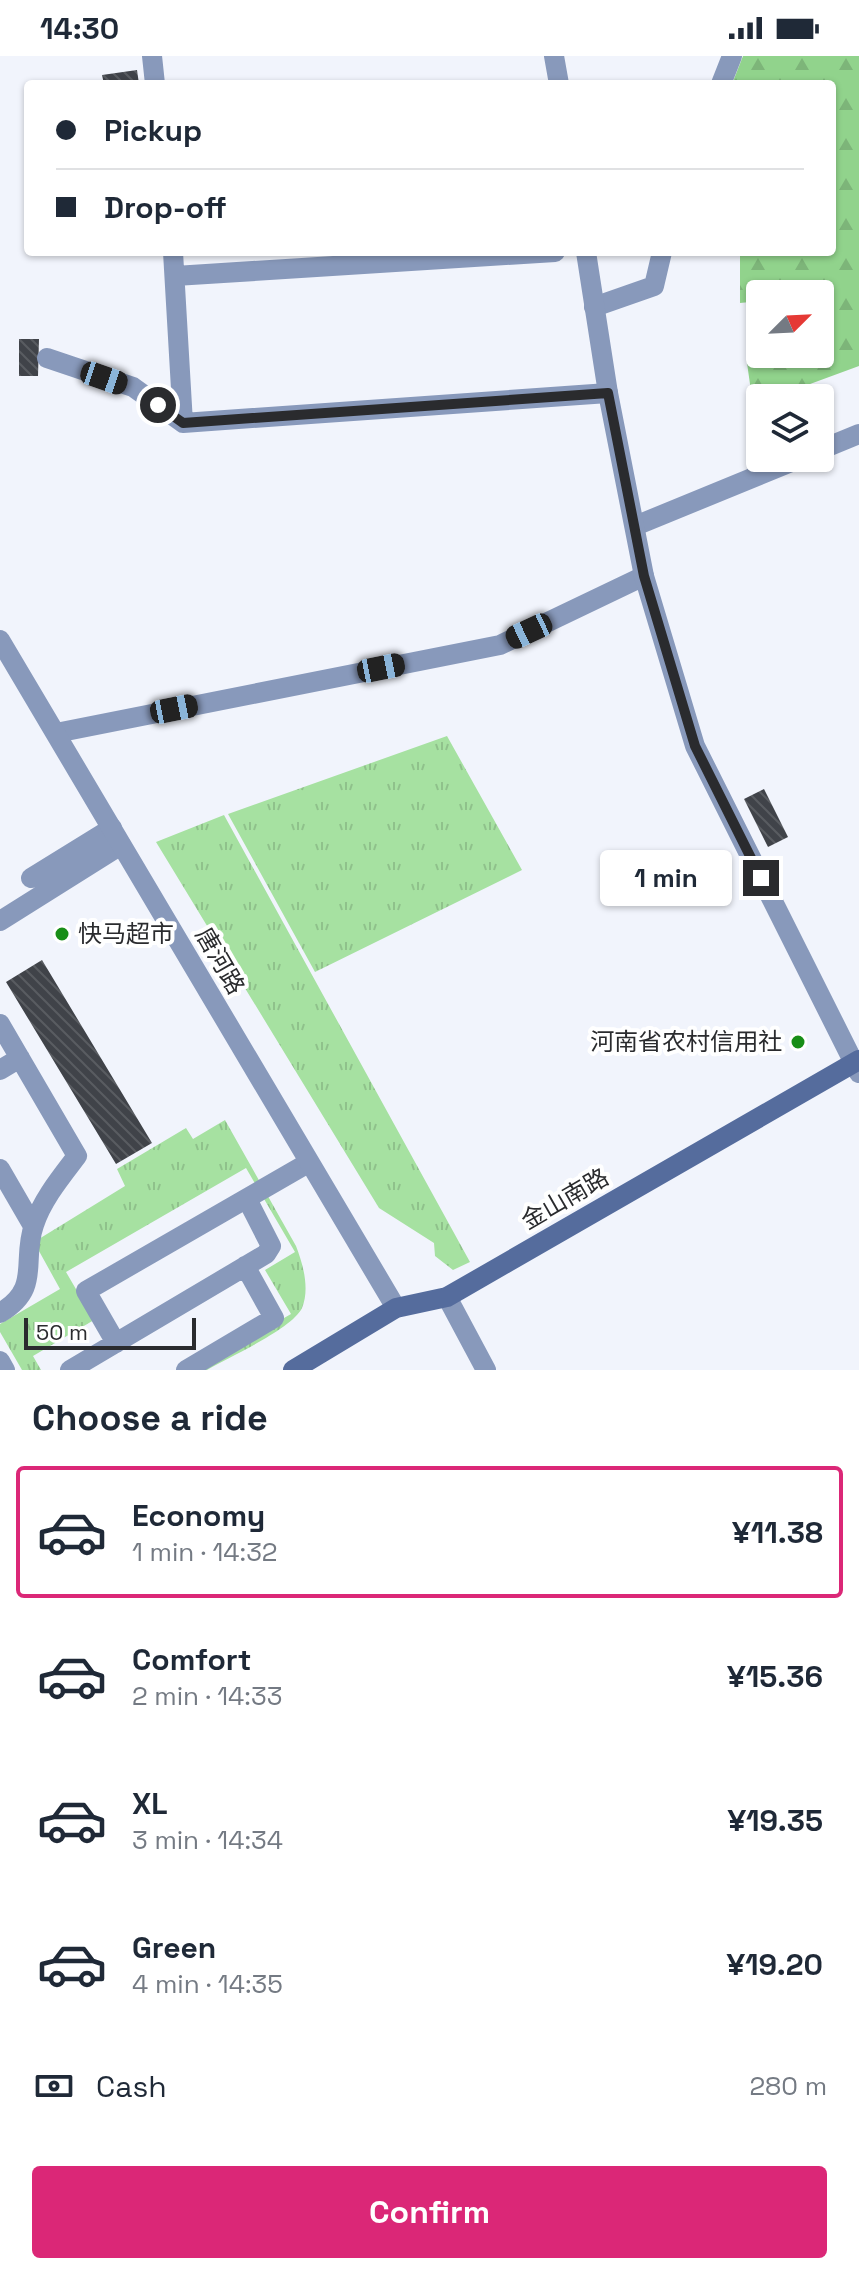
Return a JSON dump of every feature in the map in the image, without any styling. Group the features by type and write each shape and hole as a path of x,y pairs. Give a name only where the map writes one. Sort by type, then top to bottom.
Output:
{"main road":[{"name":"金山南路","path":"293,1370 396,1308 447,1297 857,1066"}],"street":[{"path":"152,56 155,80"},
{"path":"554,56 558,80"},
{"path":"723,80 732,56"},
{"path":"173,256 183,423"},
{"path":"175,276 492,256"},
{"path":"587,256 608,393 644,576 695,746 857,1066"},
{"path":"594,307 654,286 661,256"},
{"path":"47,358 133,387 183,423 608,393"},
{"path":"834,444 859,434"},
{"path":"635,526 767,472"},
{"path":"56,733 500,645 644,576"},
{"name":"唐河路","path":"0,640 396,1308"},
{"path":"31,878 117,837"},
{"path":"0,921 117,837"},
{"path":"0,1024 77,1156 33,1226 29,1279 20,1300 0,1313"},
{"path":"0,1070 20,1058"},
{"path":"116,1343 86,1291 308,1163"},
{"path":"0,1169 33,1226"},
{"path":"70,1370 266,1254 271,1246 247,1199"},
{"path":"186,1370 274,1318 245,1266"},
{"path":"447,1297 486,1370"},
{"path":"0,1361 5,1370"}],"green space":[{"path":"743,56 859,56 859,366 810,384 750,384 748,368 834,368 834,280 746,280 746,302 740,303 740,256 836,256 836,80 734,80"},
{"path":"447,736 522,870 315,972 228,814"},
{"path":"224,815 470,1262 453,1270 435,1256 434,1243 379,1208 156,842"},
{"path":"225,1120 299,1253 305,1293 302,1308 296,1316 273,1333 207,1370 194,1370 291,1314 265,1270 295,1252 246,1168 66,1272 94,1320 33,1356 41,1370 22,1370 0,1332 0,1324 60,1289 34,1242 125,1186 117,1169 186,1128 193,1139"}],"building":[{"path":"137,70 138,80 103,80 102,75"},
{"path":"19,339 39,339 38,376 19,376"},
{"path":"764,789 788,837 768,847 744,799"},
{"path":"42,960 152,1143 116,1164 6,982"}],"place":[{"name":"快马超市","path":"62,934"},
{"name":"河南省农村信用社","path":"798,1042"}],"route":[{"path":"158,405 183,423 608,393 644,576 695,746 761,878"}]}
